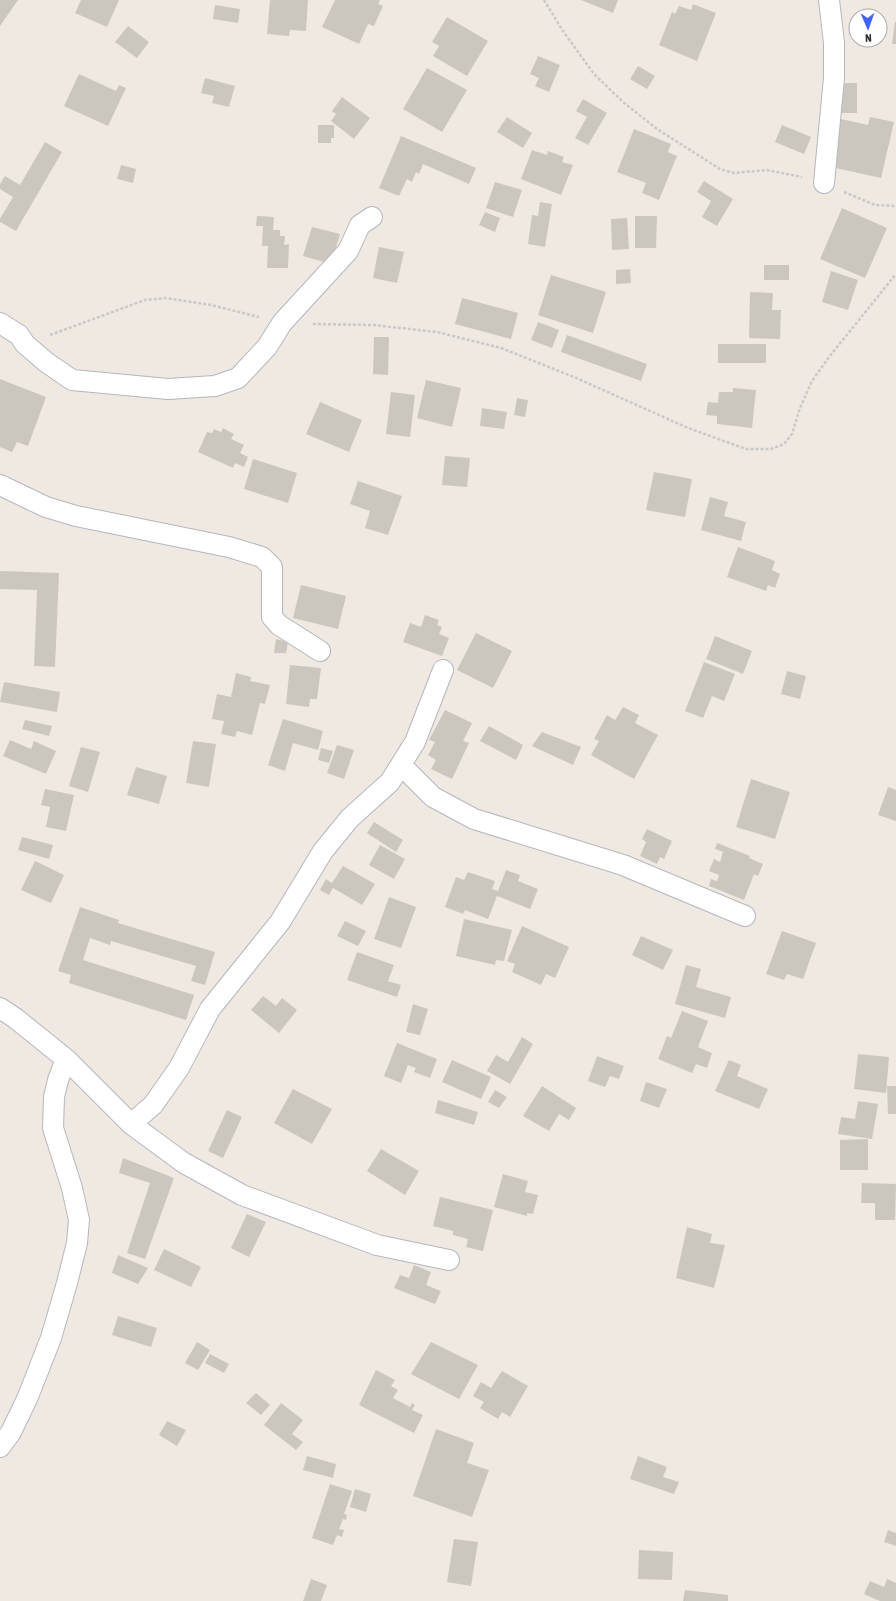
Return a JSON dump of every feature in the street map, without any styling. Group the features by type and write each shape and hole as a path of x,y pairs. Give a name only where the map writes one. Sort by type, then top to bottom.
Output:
{"street":[{"path":"824,183 834,78 834,43 829,0"},
{"path":"0,323 19,335 25,344 46,362 72,380 168,389 216,386 238,378 267,347 282,323 348,251 360,225 372,217"},
{"path":"0,485 46,507 76,516 229,547 262,557 272,567 272,617 279,625 320,651"},
{"path":"131,1124 154,1105 175,1074 210,1009 280,922 323,851 350,818 390,782 415,742 443,670"},
{"path":"401,764 433,797 474,819 623,865 745,916"},
{"path":"0,1008 66,1059 131,1124 184,1163 242,1195 377,1245 449,1260"},
{"path":"0,1446 11,1432 27,1399 51,1338 77,1243 79,1220 72,1188 53,1128 54,1097 58,1080 66,1059"}],"path":[{"path":"544,0 594,74 623,102 657,129 720,169 734,173 767,170 787,173 824,183 874,205 896,206"},
{"path":"25,344 145,300 166,298 211,305 282,323 372,325 436,332 501,348 574,377 695,430 746,449 771,449 784,444 792,434 812,382 839,345 896,274"}],"building":[{"path":"0,0 18,0 0,26"},
{"path":"81,0 119,0 107,27 75,13"},
{"path":"270,0 308,0 306,31 290,30 289,36 267,34"},
{"path":"335,0 380,0 378,4 383,6 374,26 368,24 359,44 322,27"},
{"path":"581,0 618,0 613,13"},
{"path":"693,4 716,13 697,61 659,45 672,12 675,14 679,6 691,10"},
{"path":"215,5 240,9 238,23 213,19"},
{"path":"447,17 488,41 467,76 433,56 439,46 432,42"},
{"path":"895,22 896,44 892,44"},
{"path":"128,26 149,42 137,58 115,42"},
{"path":"538,56 560,65 549,92 535,86 539,78 530,74"},
{"path":"638,66 655,76 647,89 630,79"},
{"path":"427,68 467,90 442,132 403,109"},
{"path":"79,74 116,91 119,85 126,88 108,126 64,106"},
{"path":"205,78 235,86 229,107 212,103 214,96 201,93"},
{"path":"840,83 857,83 857,113 840,113"},
{"path":"342,97 370,118 354,139 331,121 336,114 332,111"},
{"path":"583,99 607,113 588,145 575,138 587,117 576,111"},
{"path":"507,117 532,133 523,148 497,132"},
{"path":"870,117 894,122 881,178 831,167 841,119 868,125"},
{"path":"318,125 334,125 334,138 331,138 331,143 318,143"},
{"path":"782,125 811,137 804,154 775,142"},
{"path":"634,129 671,144 668,152 677,156 659,200 642,193 646,183 617,172"},
{"path":"401,136 476,168 469,184 423,164 419,174 416,172 412,182 407,179 399,196 379,188"},
{"path":"45,142 62,152 16,231 0,222 0,219 13,197 0,189 0,184 5,176 20,185"},
{"path":"532,150 547,155 548,151 564,157 562,162 573,165 561,195 521,179"},
{"path":"121,165 136,169 133,183 117,179"},
{"path":"704,181 733,199 717,226 702,217 711,201 697,192"},
{"path":"495,182 522,190 513,217 486,208"},
{"path":"540,202 552,204 545,247 528,244 532,215 538,216"},
{"path":"842,208 887,228 865,278 820,259"},
{"path":"485,212 500,218 495,232 479,225"},
{"path":"257,216 274,217 273,230 280,230 280,236 285,236 284,245 289,244 288,268 267,268 268,246 262,246 263,226 256,226"},
{"path":"635,216 657,216 656,248 635,248"},
{"path":"627,218 629,249 612,250 611,219"},
{"path":"312,227 340,234 331,264 303,256"},
{"path":"379,247 404,252 397,283 373,278"},
{"path":"764,265 789,265 789,280 764,280"},
{"path":"630,269 631,283 616,284 616,270"},
{"path":"831,271 858,280 848,310 822,302"},
{"path":"551,275 606,292 593,333 538,315"},
{"path":"750,292 773,293 772,310 781,310 780,339 749,338"},
{"path":"462,298 518,313 511,339 455,324"},
{"path":"538,322 559,330 552,348 531,340"},
{"path":"567,335 647,364 641,381 561,352"},
{"path":"374,337 389,337 388,375 373,374"},
{"path":"718,344 766,344 766,363 718,363"},
{"path":"0,379 46,397 28,446 17,442 12,452 0,447"},
{"path":"426,380 461,388 452,427 417,418"},
{"path":"733,388 756,390 752,428 717,424 717,416 706,415 708,402 718,403 719,392 733,392"},
{"path":"391,392 415,395 410,437 386,434"},
{"path":"517,398 528,400 525,417 514,415"},
{"path":"320,402 362,420 349,452 306,434"},
{"path":"482,408 507,412 504,429 480,426"},
{"path":"223,428 234,434 231,439 244,445 240,453 248,457 244,467 235,463 233,468 198,452 207,432 212,433 214,429 221,432"},
{"path":"445,456 470,458 467,487 442,485"},
{"path":"253,459 297,473 288,503 244,489"},
{"path":"654,472 692,479 685,517 646,510"},
{"path":"358,481 402,496 388,535 365,528 370,511 350,504"},
{"path":"710,497 728,502 724,516 746,522 741,541 701,530"},
{"path":"738,547 775,561 772,570 780,574 775,588 768,585 766,591 727,577"},
{"path":"0,571 59,573 55,667 34,666 37,590 0,589"},
{"path":"301,585 346,596 338,629 293,618"},
{"path":"425,615 439,620 437,625 442,627 439,634 449,638 442,656 403,642 410,623 421,627"},
{"path":"476,633 512,651 493,688 457,670"},
{"path":"715,636 752,651 743,674 706,659"},
{"path":"276,639 288,642 286,653 274,653"},
{"path":"704,662 735,674 724,701 712,696 703,718 685,711"},
{"path":"290,665 321,668 317,699 310,699 309,707 286,704"},
{"path":"787,671 806,676 800,699 781,694"},
{"path":"236,673 251,677 250,681 270,685 265,704 260,703 252,735 237,731 235,737 221,734 224,721 212,719 217,694 231,697"},
{"path":"4,682 60,692 57,712 0,702"},
{"path":"623,707 639,715 635,723 658,735 634,779 591,755 599,741 594,739 607,715 615,720"},
{"path":"445,710 472,723 463,741 469,743 452,779 431,769 436,760 428,755 435,742 429,740"},
{"path":"283,719 323,731 318,750 293,743 285,771 268,765"},
{"path":"25,720 52,726 49,736 22,729"},
{"path":"489,726 523,745 516,760 480,741"},
{"path":"542,732 581,747 573,765 532,746"},
{"path":"10,740 31,749 34,741 56,751 46,774 3,756"},
{"path":"193,741 216,744 209,787 186,783"},
{"path":"337,745 354,750 344,779 327,773"},
{"path":"81,747 100,752 88,792 69,786"},
{"path":"321,748 333,751 329,763 318,760"},
{"path":"136,767 167,776 159,804 127,795"},
{"path":"751,779 790,792 775,839 736,827"},
{"path":"888,787 896,790 896,821 878,815"},
{"path":"45,789 74,795 66,831 46,827 50,807 41,805"},
{"path":"374,822 403,840 396,852 367,833"},
{"path":"647,829 672,841 664,859 660,857 657,864 640,856 646,842 642,839"},
{"path":"22,837 53,845 49,859 18,850"},
{"path":"717,843 750,856 749,858 763,864 758,876 754,874 744,900 709,886 711,879 717,881 719,875 709,871 714,859 720,862 723,852 715,849"},
{"path":"380,845 405,859 394,879 369,865"},
{"path":"35,861 64,875 51,903 21,890"},
{"path":"343,866 375,884 362,905 333,888 329,895 320,890 326,879 332,883"},
{"path":"506,870 520,875 518,881 538,889 530,909 497,896 488,919 465,910 463,914 445,907 456,877 464,880 468,872 495,881 492,889 498,891"},
{"path":"389,897 416,907 401,948 374,939"},
{"path":"80,907 119,920 118,923 215,952 205,985 191,981 196,966 111,941 110,945 90,938 83,960 194,995 186,1020 69,983 71,975 58,971"},
{"path":"464,919 512,930 504,961 496,960 495,965 456,956"},
{"path":"345,921 366,931 358,946 337,936"},
{"path":"522,926 569,947 555,978 546,974 541,985 512,972 515,964 507,961"},
{"path":"782,931 816,943 803,979 787,974 784,980 766,974"},
{"path":"641,936 673,950 663,970 632,955"},
{"path":"357,952 394,965 388,981 401,985 397,997 347,980"},
{"path":"686,965 701,969 696,987 731,997 725,1018 675,1004"},
{"path":"263,996 276,1006 282,998 297,1010 279,1033 251,1010"},
{"path":"413,1004 428,1009 420,1035 406,1032"},
{"path":"682,1011 708,1021 698,1047 712,1053 707,1068 696,1064 692,1073 658,1059 667,1036 671,1038"},
{"path":"522,1037 533,1044 510,1084 487,1071 496,1055 508,1062"},
{"path":"397,1043 437,1059 430,1078 414,1072 416,1068 408,1065 401,1083 384,1076"},
{"path":"858,1054 889,1057 886,1093 854,1089"},
{"path":"597,1056 624,1066 619,1079 610,1076 605,1087 588,1081"},
{"path":"452,1060 491,1077 481,1099 442,1082"},
{"path":"729,1060 741,1065 737,1076 768,1089 759,1109 715,1091"},
{"path":"646,1082 667,1089 659,1108 640,1101"},
{"path":"542,1086 576,1108 569,1120 559,1114 549,1131 523,1116"},
{"path":"887,1086 896,1086 896,1114 888,1114"},
{"path":"293,1089 332,1109 312,1144 274,1123"},
{"path":"495,1090 507,1097 499,1108 488,1102"},
{"path":"438,1100 478,1112 474,1125 435,1113"},
{"path":"858,1101 878,1104 872,1139 838,1134 841,1117 855,1119"},
{"path":"227,1110 242,1117 223,1158 208,1151"},
{"path":"868,1139 868,1170 840,1170 840,1140"},
{"path":"381,1149 419,1171 405,1195 367,1171"},
{"path":"123,1158 174,1178 145,1259 127,1253 150,1183 119,1173"},
{"path":"503,1174 528,1181 525,1192 538,1195 533,1214 527,1213 527,1216 494,1207"},
{"path":"862,1183 896,1184 895,1220 875,1220 875,1203 861,1203"},
{"path":"440,1197 493,1210 483,1251 466,1247 468,1239 453,1235 453,1231 433,1226"},
{"path":"247,1214 266,1222 249,1257 231,1248"},
{"path":"687,1227 712,1234 710,1243 725,1245 714,1288 676,1278"},
{"path":"164,1249 201,1267 191,1287 154,1270"},
{"path":"118,1255 148,1268 138,1284 112,1273"},
{"path":"414,1265 431,1272 426,1285 441,1291 435,1304 394,1288 400,1275 409,1278"},
{"path":"118,1316 157,1328 151,1347 112,1335"},
{"path":"197,1342 210,1350 198,1370 185,1363"},
{"path":"431,1342 478,1365 459,1399 411,1374"},
{"path":"210,1354 229,1364 224,1373 205,1363"},
{"path":"376,1370 395,1380 391,1386 398,1390 393,1398 410,1407 412,1403 415,1405 412,1410 423,1415 414,1433 359,1405"},
{"path":"502,1371 528,1386 510,1417 502,1412 498,1419 480,1408 484,1402 473,1396 481,1382 491,1388"},
{"path":"256,1393 270,1405 261,1415 246,1403"},
{"path":"281,1403 303,1420 292,1434 303,1442 296,1450 264,1425"},
{"path":"167,1421 186,1430 177,1446 159,1435"},
{"path":"436,1429 474,1443 467,1463 489,1470 472,1517 413,1496"},
{"path":"307,1456 336,1464 333,1478 303,1470"},
{"path":"638,1456 667,1467 663,1477 679,1482 674,1494 630,1479"},
{"path":"330,1484 352,1491 344,1514 347,1515 346,1520 343,1519 339,1529 344,1530 342,1537 337,1535 333,1545 312,1538"},
{"path":"355,1489 371,1494 366,1512 350,1507"},
{"path":"888,1530 896,1533 896,1546 884,1542"},
{"path":"454,1539 478,1542 471,1586 447,1582"},
{"path":"639,1550 673,1552 672,1580 638,1579"},
{"path":"311,1579 327,1585 321,1601 303,1601"},
{"path":"887,1579 896,1583 896,1601 880,1601 864,1594 870,1581 884,1587"},
{"path":"685,1590 728,1595 728,1601 683,1601"}]}
